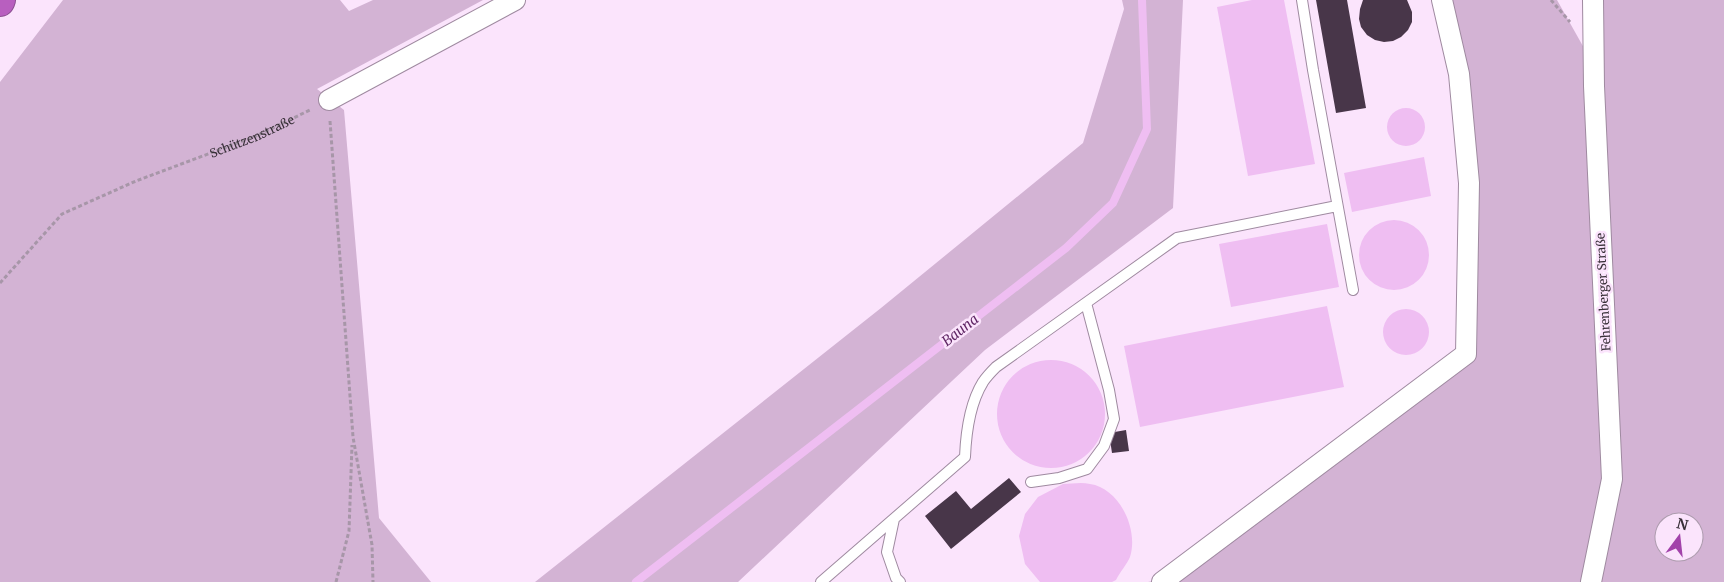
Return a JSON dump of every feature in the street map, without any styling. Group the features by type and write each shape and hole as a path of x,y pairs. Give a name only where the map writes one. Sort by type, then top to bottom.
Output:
{"street":[{"path":"329,100 515,0"},
{"path":"1162,582 1466,354 1469,183 1459,74 1442,0"},
{"name":"Fehrenberger Straße","path":"1591,582 1612,479 1594,86 1593,0"}],"lane":[{"path":"1302,0 1353,290"},
{"path":"822,582 964,457 966,433 975,401 983,382 996,366 1177,238 1337,206"},
{"path":"1031,482 1059,478 1087,469 1104,446 1114,419 1109,390 1086,303"},
{"path":"894,519 887,552 896,578 900,582"}],"path":[{"name":"Schützenstraße","path":"0,283 62,214 136,181 256,136 329,100"},
{"path":"329,100 353,437 372,545 373,582"},
{"path":"336,582 349,531 353,437"}],"shaded area":[{"path":"63,0 340,0 349,11 373,0 483,0 317,89 344,110 379,518 431,582 0,582 0,82"},
{"path":"1122,0 1183,0 1173,208 985,350 738,582 535,582 881,308 1083,143 1124,9"},
{"path":"1252,0 1284,0 1315,164 1248,176 1217,7"},
{"path":"1434,0 1557,0 1593,64 1593,0 1724,0 1724,582 1148,582 1153,581 1460,350 1465,184 1452,74"},
{"path":"1406,108 1420,113 1425,127 1420,141 1406,146 1392,141 1387,127 1392,113"},
{"path":"1424,157 1431,196 1352,212 1344,173"},
{"path":"1394,220 1407,223 1419,230 1426,242 1429,255 1426,268 1419,280 1407,287 1394,290 1381,287 1369,280 1362,268 1359,255 1362,242 1369,230 1381,223"},
{"path":"1327,224 1339,287 1231,307 1219,244"},
{"path":"1327,306 1344,387 1140,427 1124,346"},
{"path":"1411,309 1423,315 1428,323 1428,341 1423,349 1415,354 1401,355 1389,349 1384,341 1383,327 1389,315 1397,310"},
{"path":"1051,360 1072,364 1089,376 1101,393 1105,414 1101,435 1089,452 1072,464 1051,468 1030,464 1013,452 1001,435 997,414 1001,393 1013,376 1030,364"},
{"path":"1087,483 1100,487 1118,501 1129,523 1132,534 1132,546 1130,557 1116,580 1112,582 1040,582 1025,564 1019,536 1025,514 1038,497 1063,484"}],"building":[{"path":"1316,0 1347,0 1366,108 1336,113"},
{"path":"1363,0 1407,0 1412,12 1412,22 1408,30 1401,37 1393,41 1375,40 1367,35 1361,27 1359,19"},
{"path":"1126,430 1129,451 1112,453 1109,433"},
{"path":"1009,478 1021,492 951,549 925,516 956,491 971,509"}],"waterway":[{"name":"Bauna","path":"636,582 1066,248 1113,203 1147,129 1142,0"}]}
